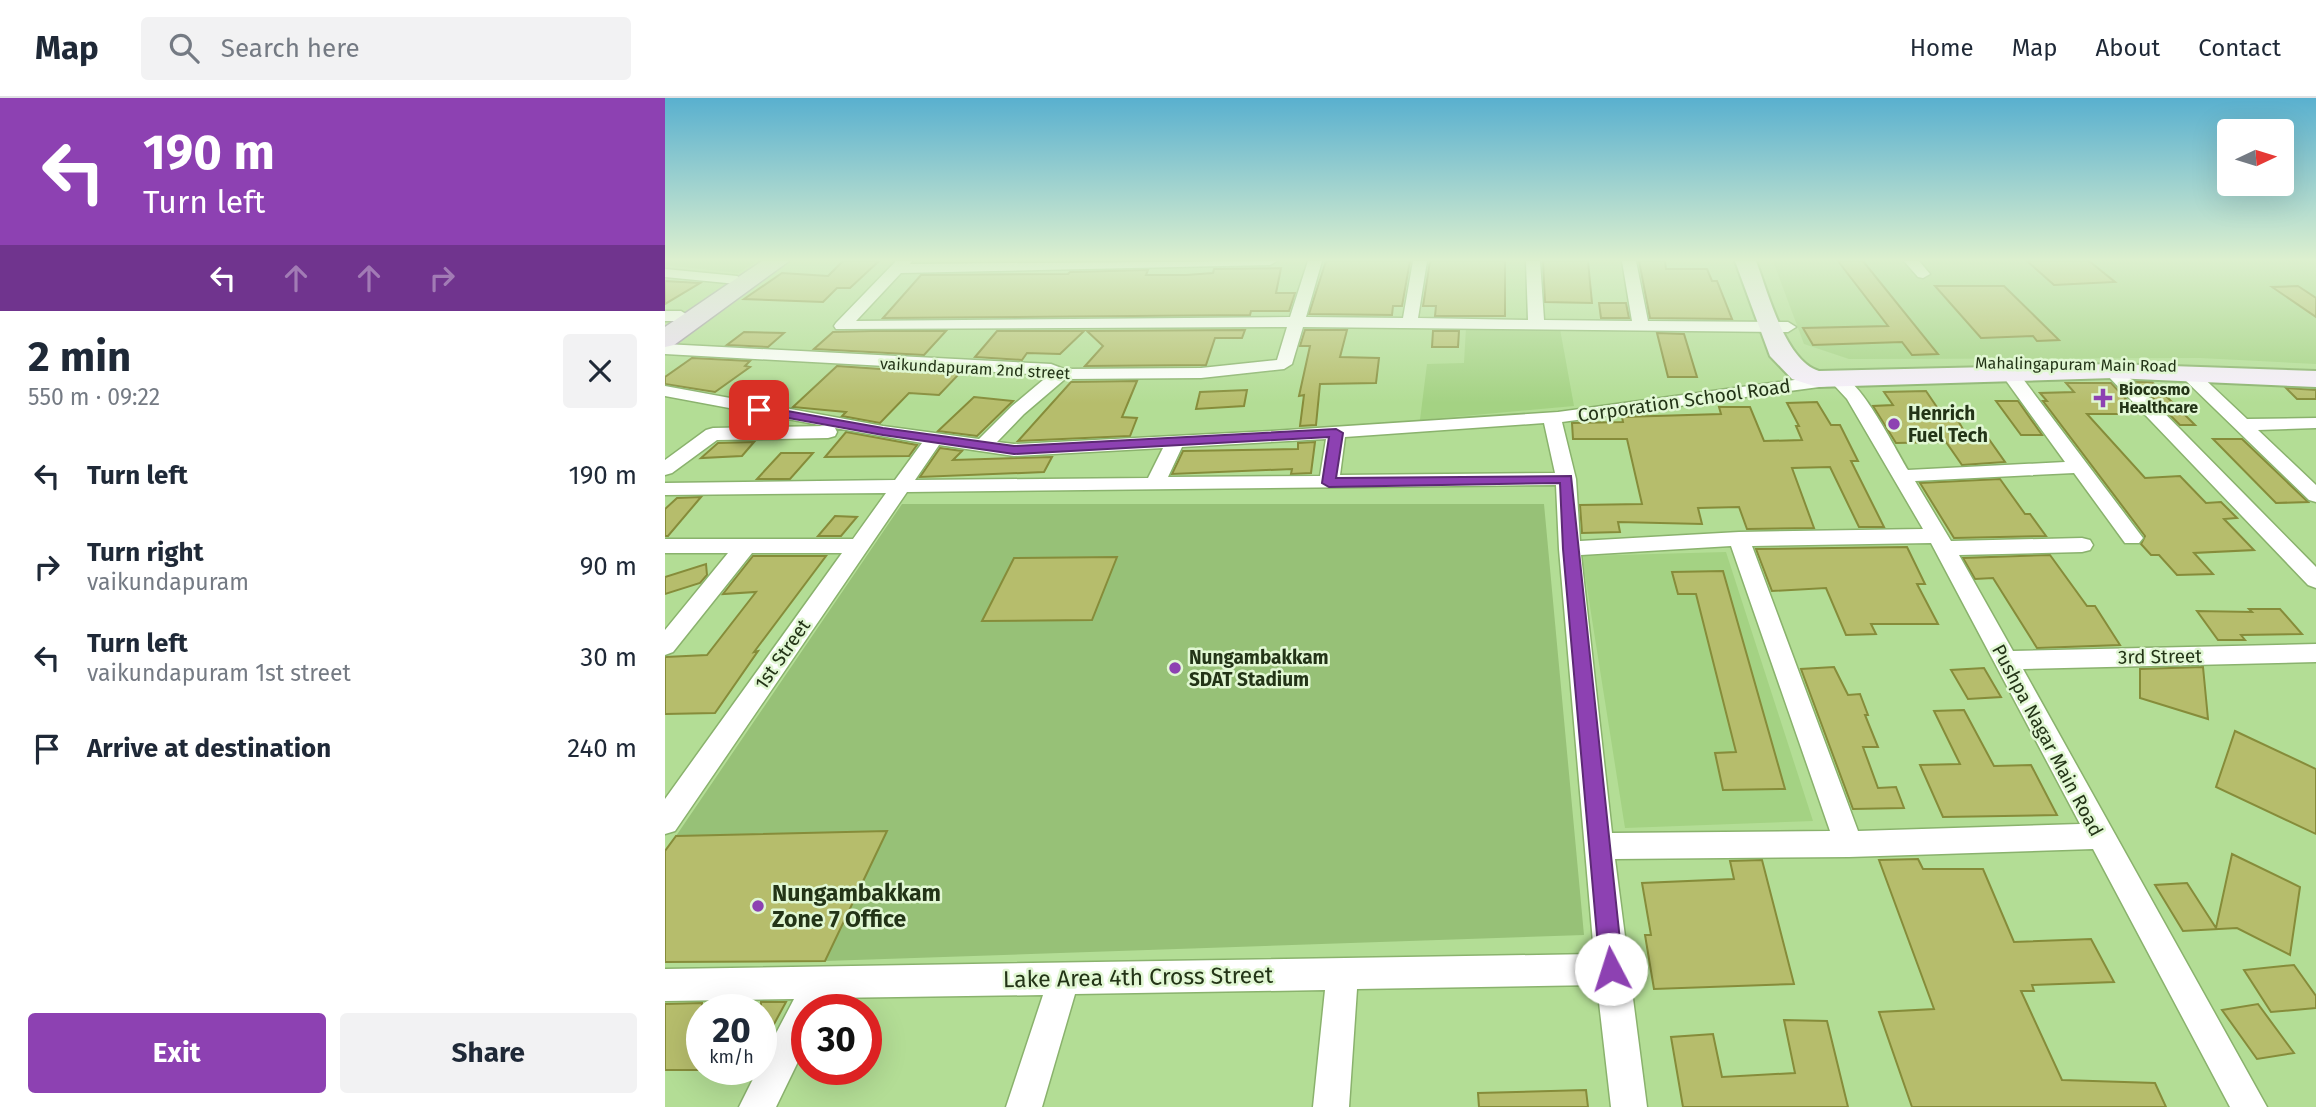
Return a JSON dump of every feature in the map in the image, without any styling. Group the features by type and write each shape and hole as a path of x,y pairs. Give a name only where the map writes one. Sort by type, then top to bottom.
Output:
{"main road":[{"path":"670,320 690,308"},
{"path":"665,339 710,308"},
{"name":"Mahalingapuram Main Road","path":"1769,308 1779,327"},
{"name":"Mahalingapuram Main Road","path":"1774,308 1782,356 1801,374 1817,379 1836,371 2107,362 2316,370"},
{"name":"Mahalingapuram Main Road","path":"1836,371 2011,375 2113,372 2316,379"}],"street":[{"path":"842,326 859,308"},
{"path":"1298,322 1302,308"},
{"path":"1410,322 1412,308"},
{"path":"1535,308 1536,323"},
{"path":"1638,308 1641,326"},
{"name":"vaikundapuram 2nd street","path":"665,349 1051,369 1061,374 1201,373 1284,364 1298,322"},
{"path":"842,326 1410,322 1779,327"},
{"name":"Corporation School Road","path":"1629,1107 1611,969 1570,549 1566,479 1552,418 1836,371"},
{"name":"Pushpa Nagar Main Road","path":"1836,371 1903,476 1941,542 2249,1107"},
{"path":"2113,372 2316,580"},
{"path":"983,446 1018,410 1061,374"},
{"path":"2189,374 2316,496"},
{"path":"2011,375 2132,538"},
{"path":"665,391 685,397 883,432 1014,450 1336,433 1558,417"},
{"path":"685,397 713,434"},
{"path":"2240,425 2316,422"},
{"path":"665,470 713,434 883,432"},
{"path":"1329,483 1336,433"},
{"name":"1st Street","path":"665,821 934,439"},
{"path":"1155,484 1175,442"},
{"path":"1903,476 2077,467"},
{"path":"665,489 1566,479"},
{"path":"1739,539 1849,844"},
{"path":"1570,549 1739,539 2082,545"},
{"path":"665,546 858,546"},
{"path":"665,646 746,546"},
{"name":"3rd Street","path":"2004,660 2316,653"},
{"path":"1601,846 1849,844 2099,836"},
{"name":"Lake Area 4th Cross Street","path":"665,985 1611,969"},
{"path":"1331,1107 1342,975"},
{"path":"1024,1107 1064,978"},
{"path":"757,1107 820,982"}],"shaded area":[{"path":"1791,308 2316,308 2316,364 2200,358 1849,359 1804,344"},
{"path":"1466,328 1560,329 1574,406 1420,420 1427,364 1464,363"},
{"name":"Nungambakkam SDAT Stadium","path":"902,504 1544,504 1584,935 825,961 886,831 676,836"},
{"path":"1726,552 1813,821 1625,828 1582,556"}],"building":[{"path":"892,308 1290,308 1289,311 1251,311 1250,315 883,318"},
{"path":"1311,308 1393,308 1392,315 1309,314"},
{"path":"1436,308 1505,308 1505,316 1435,316"},
{"path":"1600,308 1627,308 1629,318 1601,318"},
{"path":"1648,308 1728,308 1732,319 1650,318"},
{"path":"1874,308 1901,308 1938,354 1912,355 1902,342 1813,345 1803,328 1888,326"},
{"path":"1955,308 2026,308 2059,340 2037,341 2033,336 1981,338"},
{"path":"2303,308 2316,308 2316,317"},
{"path":"1245,330 1242,338 1215,338 1206,365 1085,366 1103,346 1087,331"},
{"path":"1305,330 1347,330 1340,357 1379,358 1376,383 1320,384 1316,425 1300,426 1304,395 1299,396 1310,346 1300,346"},
{"path":"946,331 924,355 814,349 833,332"},
{"path":"997,331 1084,331 1060,354 1027,353 1022,360 975,357"},
{"path":"1433,331 1459,331 1458,347 1432,347"},
{"path":"744,332 784,333 768,347 727,345"},
{"path":"1657,333 1684,334 1697,377 1668,377"},
{"path":"692,358 750,361 745,366 750,367 715,392 665,384 665,377"},
{"path":"837,366 960,373 939,395 909,393 880,423 842,416 846,412 793,407"},
{"path":"1137,381 1122,417 1137,418 1130,436 1018,441 1071,382"},
{"path":"2137,382 2152,382 2195,425 2180,425"},
{"path":"2066,383 2111,383 2140,414 2087,414 2145,478 2180,476 2206,503 2221,502 2237,518 2224,519 2254,550 2194,553 2213,574 2177,575 2159,555 2151,555 2141,544 2145,536 2043,401 2047,401 2040,393 2074,392"},
{"path":"2286,388 2316,390 2316,399 2297,399"},
{"path":"1247,390 1244,406 1196,409 1200,392"},
{"path":"1926,391 1945,419 1957,419 1967,436 1986,435 2005,462 1962,465 1946,442 1896,443 1873,406 1893,405 1884,392"},
{"path":"974,397 1013,401 977,436 938,431"},
{"path":"1996,401 2018,401 2042,435 2021,435"},
{"path":"1817,402 1831,425 1840,425 1858,461 1851,461 1884,527 1859,527 1830,467 1792,468 1814,528 1747,529 1739,507 1698,508 1702,524 1618,522 1620,532 1582,533 1580,505 1642,504 1627,439 1573,439 1572,423 1623,422 1622,417 1721,414 1719,407 1750,407 1764,441 1802,440 1796,426 1799,426 1787,403"},
{"path":"846,432 917,445 909,456 825,457"},
{"path":"2213,439 2242,439 2308,502 2276,503"},
{"path":"754,442 742,456 701,458 718,443"},
{"path":"1315,442 1311,473 1291,474 1292,469 1172,474 1183,451 1298,449 1298,443"},
{"path":"940,448 962,451 953,460 1052,457 1044,472 920,477"},
{"path":"781,453 813,453 790,479 757,479"},
{"path":"2000,479 2025,514 2030,514 2046,536 1954,538 1920,483"},
{"path":"701,497 668,536 665,536 665,509 677,498"},
{"path":"835,516 857,517 841,536 818,536"},
{"path":"1907,547 1925,584 1917,584 1938,624 1871,624 1876,634 1846,635 1826,588 1772,591 1756,549"},
{"path":"2050,555 2087,606 2095,606 2120,645 2037,648 1993,578 1975,579 1963,558"},
{"path":"753,556 826,556 754,652 758,651 715,713 665,714 665,657 707,655 756,592 723,594"},
{"path":"1117,557 1092,620 982,621 1014,558"},
{"path":"706,564 707,575 700,583 665,594 665,577"},
{"path":"1723,571 1785,789 1723,790 1715,753 1736,752 1696,594 1678,594 1672,572"},
{"path":"2249,609 2280,609 2302,634 2241,635 2245,640 2218,640 2197,611 2252,612"},
{"path":"1834,667 1848,695 1860,694 1868,715 1865,715 1878,747 1863,747 1878,788 1896,787 1904,808 1853,809 1801,669"},
{"path":"2203,667 2208,719 2140,698 2140,669"},
{"path":"1984,668 2001,697 1968,699 1951,670"},
{"path":"1964,710 1994,766 2031,765 2057,815 1943,817 1920,765 1960,764 1934,711"},
{"path":"2235,731 2316,769 2316,834 2216,787"},
{"name":"Nungambakkam Zone 7 Office","path":"887,831 825,961 665,962 665,851 676,836"},
{"path":"2232,854 2300,887 2290,955 2237,928 2183,931 2155,885 2187,883 2216,928"},
{"path":"1918,859 1923,869 1983,869 2014,942 2091,939 2114,982 2032,985 2034,991 2021,991 2062,1080 2155,1083 2166,1107 1912,1107 1879,1012 1934,1009 1879,860"},
{"path":"1762,860 1794,984 1654,989 1645,935 1651,935 1642,883 1734,879 1730,861"},
{"path":"2294,965 2316,996 2316,1008 2271,1012 2244,970"},
{"path":"777,1002 786,1002 777,1019"},
{"path":"686,1003 686,1070 665,1070 665,1004"},
{"path":"2258,1004 2294,1053 2257,1059 2222,1010"},
{"path":"1784,1020 1827,1021 1848,1107 1683,1107 1671,1037 1713,1034 1722,1077 1795,1073"},
{"path":"1586,1090 1588,1107 1479,1107 1478,1093"}],"place":[{"name":"Biocosmo Healthcare","path":"2103,398"},
{"name":"Henrich Fuel Tech","path":"1894,424"},
{"name":"Nungambakkam SDAT Stadium","path":"1175,668"},
{"name":"Nungambakkam Zone 7 Office","path":"758,906"}],"route":[{"path":"759,410 883,432 1014,450 1336,433 1329,483 1566,479 1570,549 1611,969"}]}
